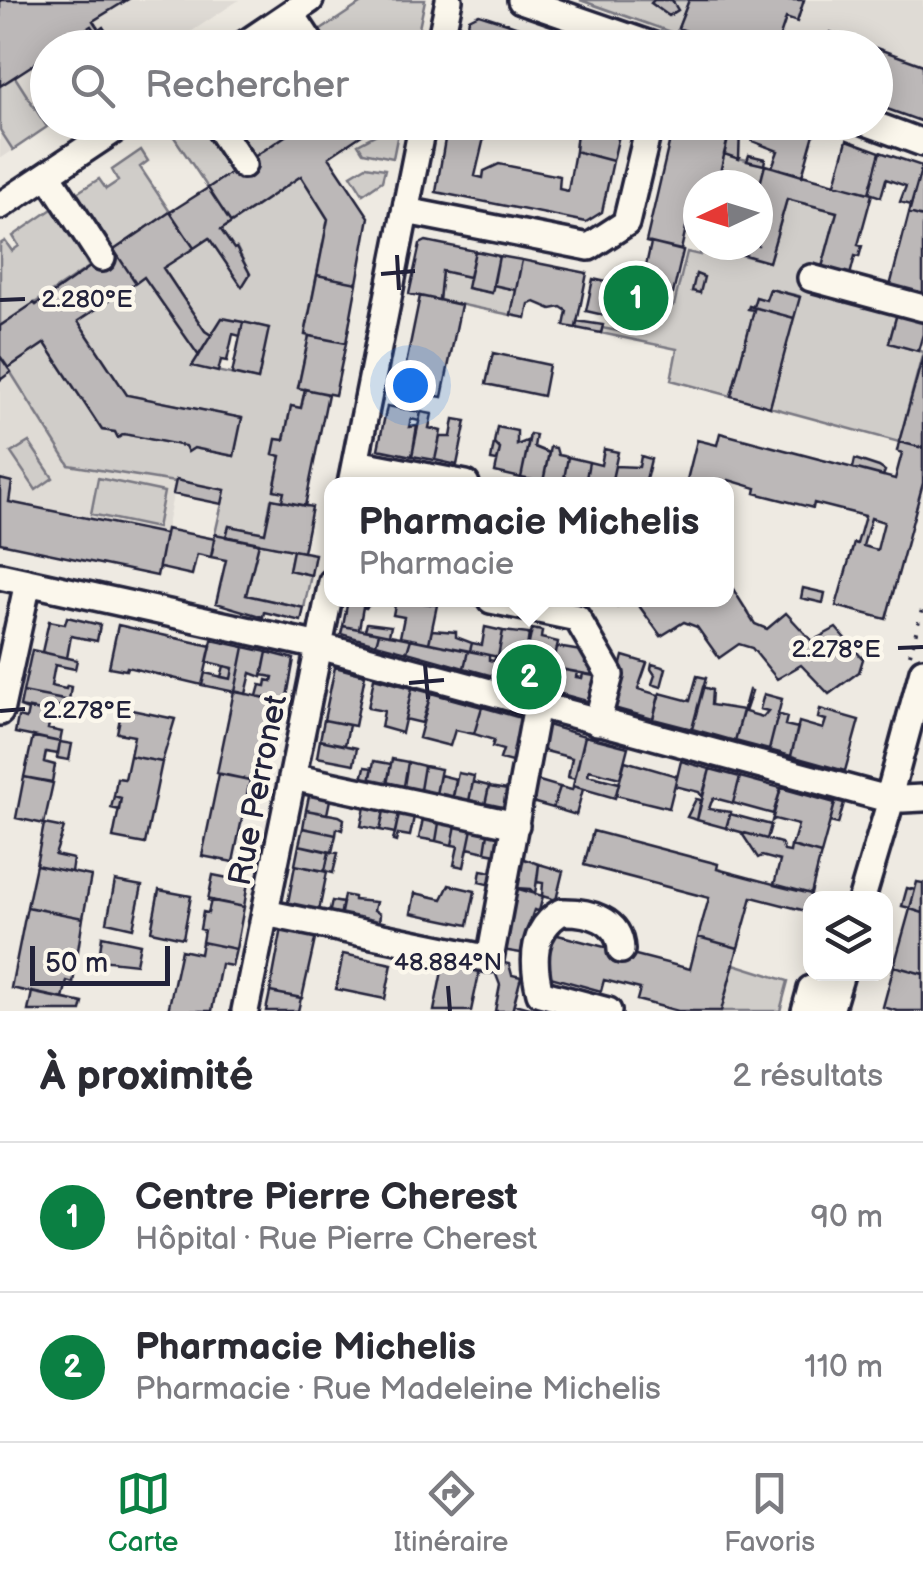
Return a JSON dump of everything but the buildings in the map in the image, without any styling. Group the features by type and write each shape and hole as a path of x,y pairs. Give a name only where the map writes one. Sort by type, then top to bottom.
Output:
{"street":[{"path":"443,30 449,0"},
{"path":"521,0 608,30"},
{"path":"266,30 301,6 308,30"},
{"path":"893,132 923,143"},
{"path":"0,206 99,140"},
{"path":"227,140 243,164"},
{"path":"387,477 353,474 420,140"},
{"path":"406,211 589,247 626,223 646,140"},
{"path":"48,174 102,258"},
{"path":"811,278 923,308"},
{"path":"0,576 319,646 898,798"},
{"path":"0,712 28,582"},
{"name":"Rue Perronet","path":"245,1011 327,607"},
{"path":"524,607 577,618 610,675 597,722"},
{"path":"865,891 898,798 914,739 923,671"},
{"path":"265,914 490,959 537,706"},
{"path":"292,777 516,825"},
{"path":"608,1011 540,993 533,967 535,954 542,928 561,912 610,922 618,932 621,950"},
{"path":"805,1011 811,990 831,981"},
{"path":"830,1011 839,981"}],"shaded area":[{"path":"0,0 239,0 194,30 30,30 30,139 0,159"},
{"path":"366,0 425,0 419,30 321,30"},
{"path":"580,0 689,0 678,30 665,30"},
{"path":"689,0 923,0 923,122 893,111 893,30 678,28"},
{"path":"15,77 30,100 30,138 13,150 0,130 0,86"},
{"path":"176,140 219,140 237,169 208,188"},
{"path":"236,140 280,140 250,160"},
{"path":"366,140 397,140 393,158 363,152 358,144"},
{"path":"141,150 148,161 140,167 170,212 114,250 75,194 99,179 106,189 118,181 112,170"},
{"path":"724,154 765,165 764,170 720,170"},
{"path":"366,166 385,169 382,181 363,194 351,175"},
{"path":"301,176 328,219 305,334 309,336 298,387 305,389 301,408 291,406 274,489 284,492 282,501 271,500 265,533 229,526 226,537 215,534 225,490 69,465 8,368 45,343 102,430 115,432 118,438 124,434 185,446 188,452 194,448 234,456 241,418 127,395 78,321 144,277 199,356 193,366 258,380 268,328 223,318 211,335 163,268 209,238 242,286 250,274 237,248 221,230"},
{"path":"787,199 837,212 820,275 899,306 889,343 923,352 899,442 770,407 799,296 770,289 766,300 756,297 753,307 749,306 754,310 731,396 671,380 677,349 601,333 602,328 628,333 674,305 685,260 769,262 773,260"},
{"path":"55,207 89,267 0,326 0,244 5,241 12,251 19,246 13,236"},
{"path":"442,271 469,277 468,288 491,293 493,285 516,290 511,315 439,300"},
{"path":"0,356 69,465 176,480 157,576 0,543"},
{"path":"29,442 53,478 36,490 11,453"},
{"path":"98,478 164,492 157,528 91,514"},
{"path":"259,543 293,550 289,570 311,575 304,608 246,595"},
{"path":"734,964 788,981 780,1011 721,1011"}],"place":[{"name":"Centre Pierre Cherest","path":"636,298"},
{"name":"Pharmacie Michelis","path":"529,677"}]}
